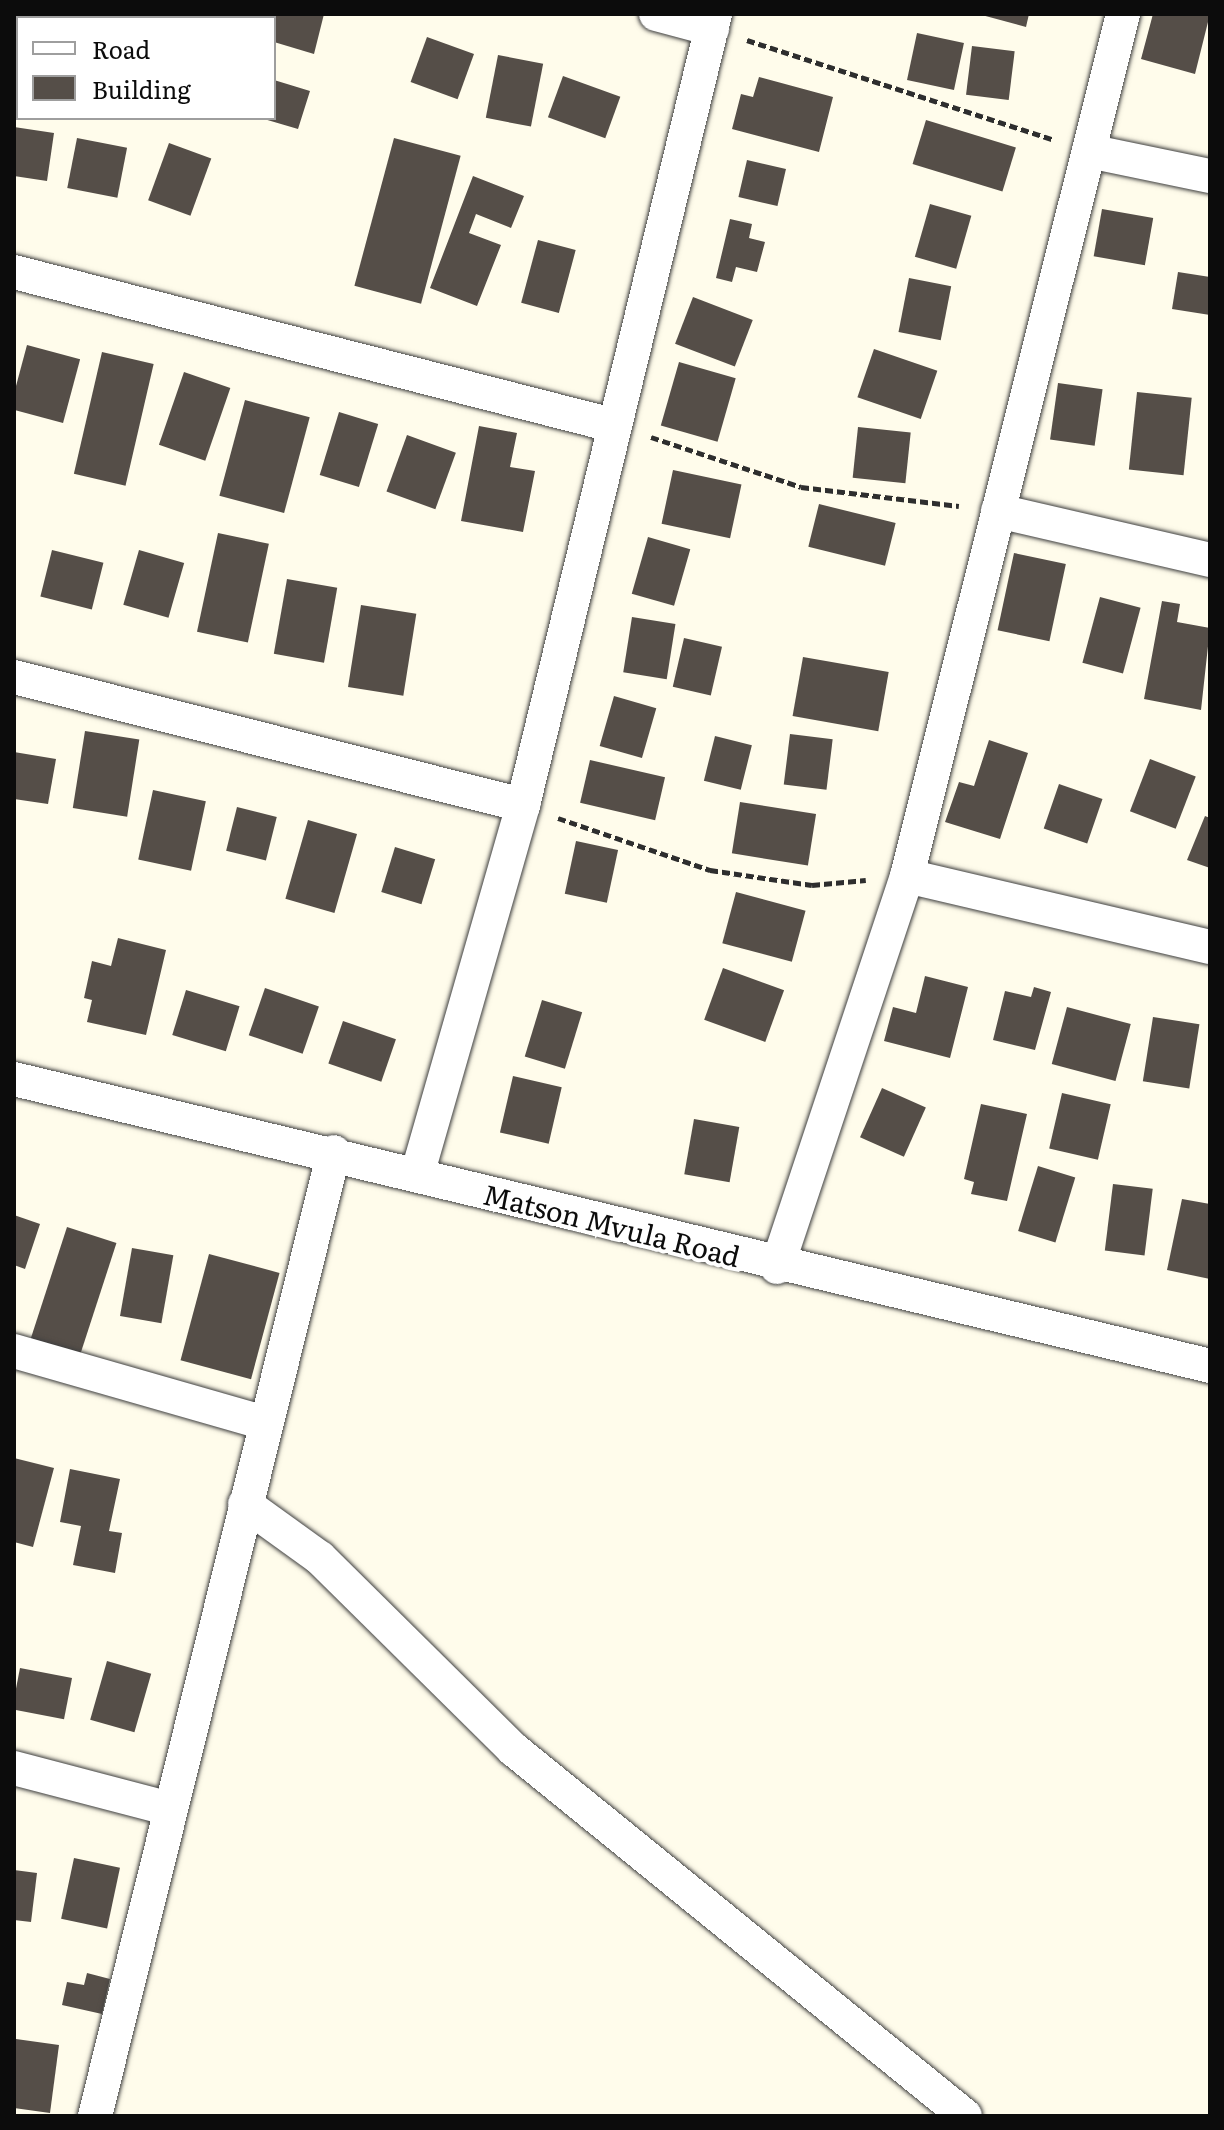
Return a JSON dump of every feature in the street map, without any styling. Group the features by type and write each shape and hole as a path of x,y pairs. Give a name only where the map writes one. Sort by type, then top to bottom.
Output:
{"street":[{"path":"417,1175 523,805 612,425 714,21 656,14"},
{"path":"777,1267 907,876 1123,14"},
{"path":"1089,151 1210,176"},
{"path":"14,272 612,425"},
{"path":"998,511 1210,560"},
{"path":"14,677 523,805"},
{"path":"907,876 1210,947"},
{"name":"Matson Mvula Road","path":"14,1079 334,1152 777,1267 1210,1366"},
{"path":"95,2116 167,1808 334,1152"},
{"path":"14,1351 265,1423"},
{"path":"245,1504 320,1558 513,1749 965,2116"},
{"path":"14,1768 167,1808"}],"path":[{"path":"714,21 1089,151"},
{"path":"612,425 801,487 998,511"},
{"path":"523,805 710,870 812,885 907,876"}],"building":[{"path":"185,14 244,14 214,16"},
{"path":"324,14 314,54 276,43 276,16 270,16"},
{"path":"978,14 1029,14 1026,27"},
{"path":"1153,14 1210,14 1195,74 1141,59"},
{"path":"917,33 964,43 954,90 907,80"},
{"path":"427,37 474,54 458,99 411,82"},
{"path":"972,46 1015,51 1009,100 966,95"},
{"path":"498,55 543,64 531,127 486,118"},
{"path":"563,76 620,97 605,138 548,117"},
{"path":"759,77 833,97 819,152 732,129 741,94 753,97"},
{"path":"276,81 310,91 298,129 267,120 276,120"},
{"path":"926,120 1016,147 1002,191 913,164"},
{"path":"14,127 54,133 47,181 14,176"},
{"path":"77,138 127,148 117,198 67,188"},
{"path":"394,138 461,156 421,304 354,286"},
{"path":"169,143 211,158 190,216 148,200"},
{"path":"747,160 786,169 777,206 738,197"},
{"path":"473,176 524,196 511,228 476,214 469,233 501,245 477,306 430,288"},
{"path":"930,204 971,216 956,269 915,257"},
{"path":"1102,209 1153,218 1145,265 1094,256"},
{"path":"730,219 752,224 749,238 765,242 757,272 736,267 732,282 716,278"},
{"path":"538,240 576,250 559,313 521,303"},
{"path":"1178,272 1210,277 1210,315 1172,309"},
{"path":"909,278 951,286 941,340 899,332"},
{"path":"693,297 753,320 735,367 675,344"},
{"path":"27,345 80,359 63,423 14,410 14,394"},
{"path":"874,349 937,371 921,419 857,397"},
{"path":"102,352 154,364 126,486 74,474"},
{"path":"679,362 736,378 718,442 661,425"},
{"path":"184,372 230,388 205,461 159,445"},
{"path":"1058,383 1103,389 1095,446 1050,439"},
{"path":"1137,392 1192,398 1184,475 1129,470"},
{"path":"245,400 310,417 284,513 219,496"},
{"path":"339,412 378,424 359,487 320,475"},
{"path":"479,426 517,433 510,467 535,471 523,532 461,521"},
{"path":"858,427 911,433 905,483 853,478"},
{"path":"407,435 456,453 435,509 386,491"},
{"path":"673,470 741,485 730,538 662,524"},
{"path":"819,504 896,523 885,566 808,547"},
{"path":"218,533 269,544 248,643 197,632"},
{"path":"648,537 690,549 674,606 632,594"},
{"path":"52,550 103,563 92,609 40,597"},
{"path":"139,550 184,563 168,618 123,605"},
{"path":"1014,553 1066,564 1049,641 998,630"},
{"path":"287,579 337,588 324,663 274,654"},
{"path":"1100,597 1141,608 1123,674 1082,663"},
{"path":"1162,601 1180,604 1177,622 1210,628 1201,710 1144,699"},
{"path":"361,605 416,614 403,696 348,687"},
{"path":"632,617 675,624 667,679 623,672"},
{"path":"684,638 722,647 711,695 673,687"},
{"path":"803,657 889,672 878,731 793,716"},
{"path":"614,696 656,708 642,758 600,746"},
{"path":"85,731 139,740 127,817 73,808"},
{"path":"790,734 833,739 826,790 784,785"},
{"path":"715,736 752,745 741,790 704,781"},
{"path":"989,740 1028,753 1000,839 945,822 959,782 974,786"},
{"path":"14,752 56,759 48,804 14,799"},
{"path":"1150,759 1196,777 1176,829 1130,811"},
{"path":"590,760 665,777 655,820 580,803"},
{"path":"1059,784 1102,799 1087,843 1044,828"},
{"path":"153,790 206,801 191,871 138,859"},
{"path":"740,802 816,814 808,865 732,853"},
{"path":"237,807 277,817 266,861 226,851"},
{"path":"1205,816 1210,818 1210,868 1187,860"},
{"path":"308,820 357,834 334,913 285,899"},
{"path":"576,841 618,850 607,903 565,894"},
{"path":"395,847 435,859 421,904 381,892"},
{"path":"736,892 806,911 792,962 722,943"},
{"path":"118,938 166,950 146,1035 87,1022 92,1000 84,998 92,961 111,966"},
{"path":"723,968 784,990 765,1042 704,1020"},
{"path":"925,976 968,987 950,1058 884,1041 893,1007 916,1013"},
{"path":"1034,987 1051,992 1035,1050 993,1040 1005,991 1031,997"},
{"path":"265,988 319,1007 303,1054 249,1035"},
{"path":"186,990 240,1006 226,1051 172,1035"},
{"path":"542,1000 582,1012 565,1069 525,1056"},
{"path":"1067,1007 1131,1024 1115,1081 1052,1064"},
{"path":"1153,1017 1199,1024 1189,1089 1143,1081"},
{"path":"343,1021 396,1039 381,1082 328,1064"},
{"path":"513,1076 562,1087 549,1144 500,1133"},
{"path":"882,1088 926,1108 904,1157 860,1137"},
{"path":"1062,1093 1111,1104 1098,1160 1049,1149"},
{"path":"981,1104 1027,1114 1007,1201 971,1194 974,1182 964,1179"},
{"path":"694,1119 739,1127 730,1182 684,1174"},
{"path":"1038,1166 1075,1177 1055,1242 1018,1231"},
{"path":"1113,1184 1153,1189 1145,1255 1105,1251"},
{"path":"1182,1199 1210,1204 1210,1279 1167,1270"},
{"path":"14,1215 40,1224 25,1269 14,1265"},
{"path":"67,1227 116,1243 80,1354 31,1338"},
{"path":"132,1248 173,1255 161,1323 120,1316"},
{"path":"209,1254 280,1273 251,1379 181,1360"},
{"path":"14,1458 54,1468 33,1547 14,1542"},
{"path":"70,1469 120,1479 109,1531 122,1533 115,1573 73,1565 81,1526 60,1522"},
{"path":"107,1661 151,1674 134,1732 90,1720"},
{"path":"20,1668 72,1678 64,1719 14,1710"},
{"path":"74,1858 120,1868 107,1928 61,1919"},
{"path":"14,1870 37,1873 31,1922 14,1920"},
{"path":"87,1973 110,1979 102,2014 62,2005 67,1982 84,1985"},
{"path":"16,2039 59,2045 50,2113 14,2108"}]}
